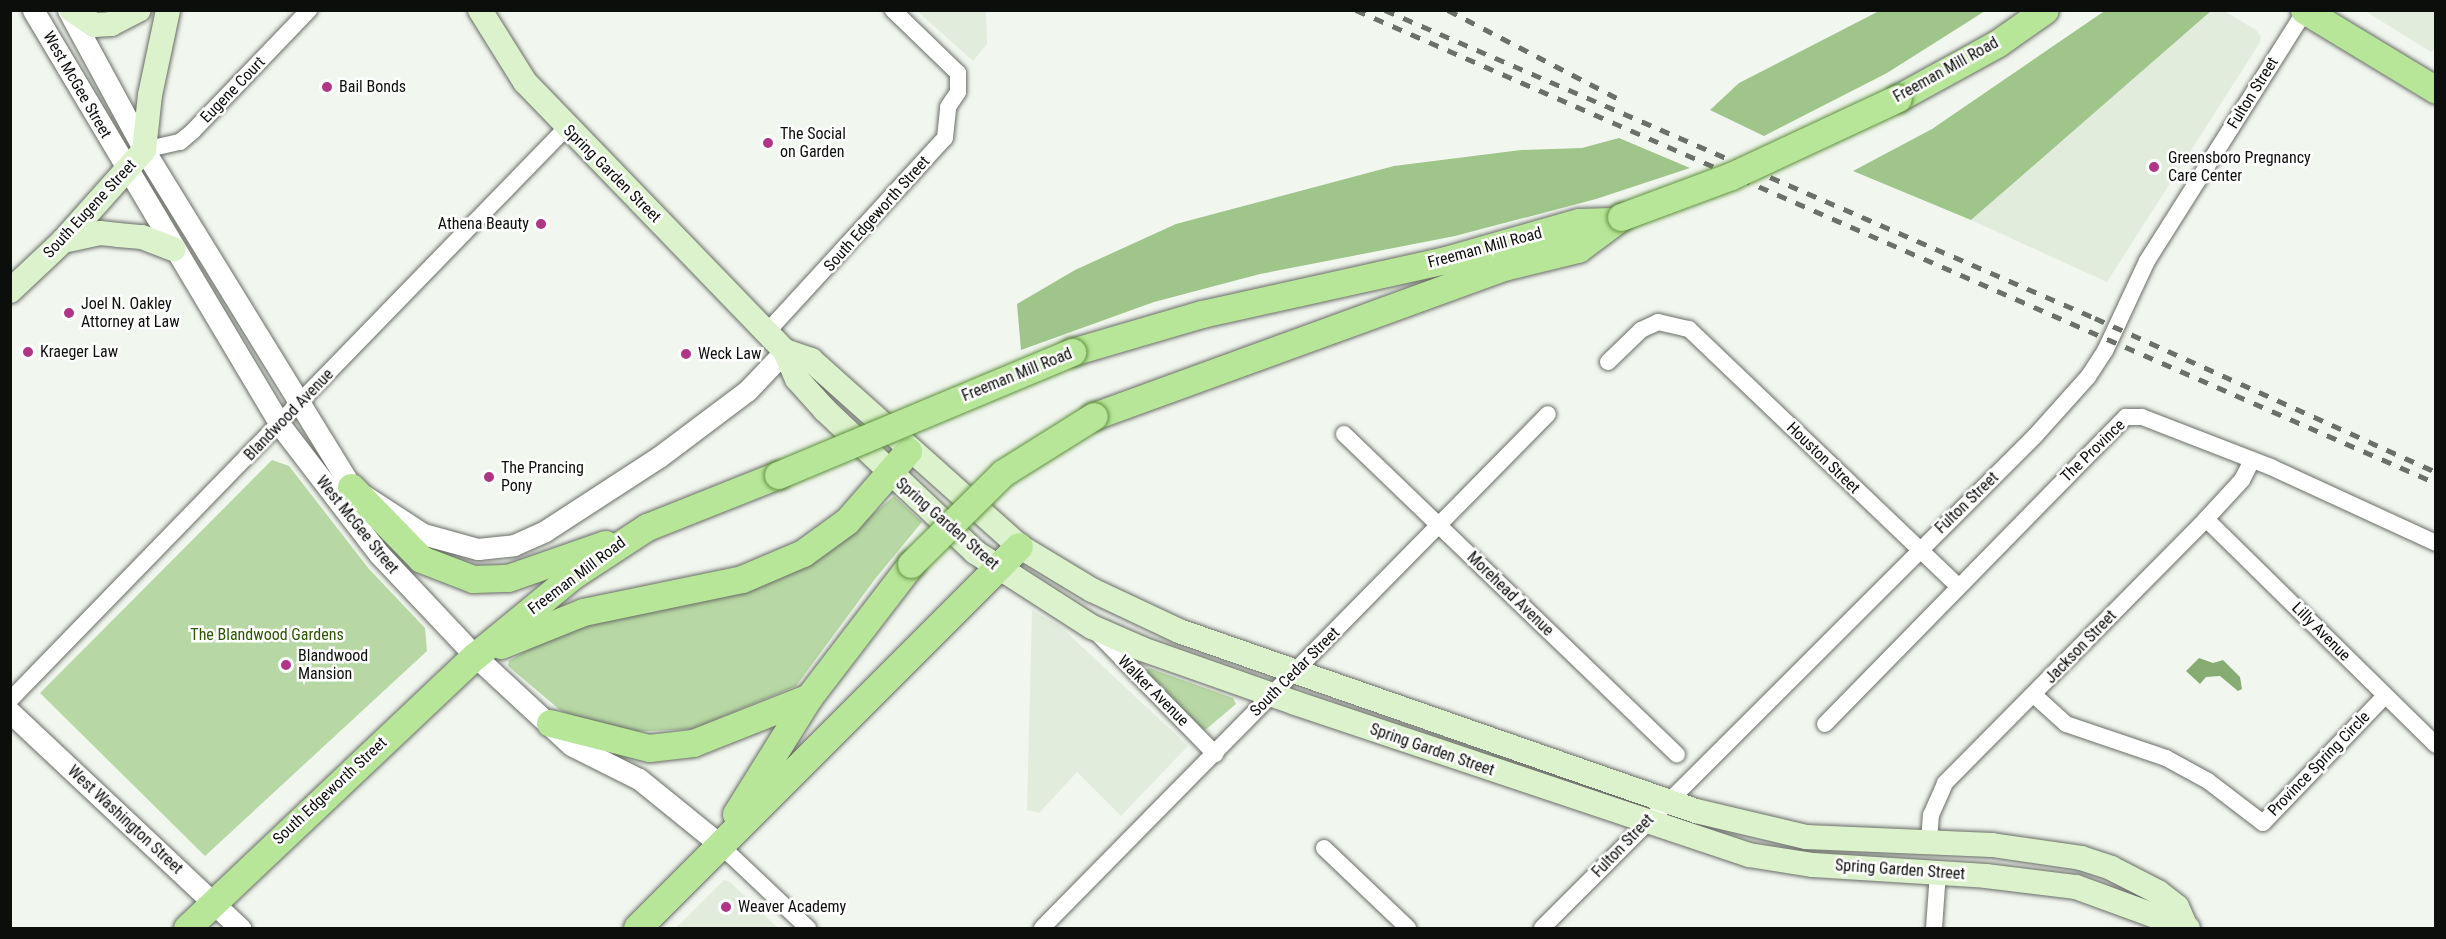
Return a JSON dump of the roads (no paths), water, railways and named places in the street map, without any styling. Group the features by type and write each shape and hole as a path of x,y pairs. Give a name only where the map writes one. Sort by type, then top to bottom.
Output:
{"main road":[{"path":"70,10 94,25 111,24 139,10"},
{"name":"South Eugene Street","path":"10,291 63,241 144,150 150,95 168,10"},
{"name":"Spring Garden Street","path":"480,10 525,82 566,128 785,351 797,379 888,473 998,568 1092,627 1142,649 1646,822 1749,855 1813,865 1938,872 2076,886 2187,928"},
{"name":"Freeman Mill Road","path":"475,656 572,576 626,538 1072,352 1202,314 1442,261 1579,222 1616,219 1731,176 1898,98 1998,44 2045,10"},
{"path":"2304,11 2436,90"},
{"name":"Freeman Mill Road","path":"718,843 809,697 911,564 1003,473 1094,416 1504,267 1578,249 1616,219"},
{"path":"63,241 100,233 141,237 174,249"},
{"name":"Spring Garden Street","path":"785,351 812,360 908,451 1019,546 1129,609 1179,631 1296,670 1383,704 1667,801 1806,837 2038,849 2091,861 2158,892 2177,907 2187,928"},
{"path":"475,656 583,612 742,579 803,553 847,521 908,451"},
{"path":"351,487 421,559 473,579 508,578 565,555 626,538"},
{"path":"637,928 718,843 795,773 1019,546"},
{"name":"South Edgeworth Street","path":"187,928 211,901 475,656"},
{"path":"550,723 649,748 693,743 809,697"}],"street":[{"name":"West McGee Street","path":"33,10 65,59 126,172 280,425 379,554 475,656 550,723 571,745 658,792 718,843 808,928"},
{"name":"West McGee Street","path":"70,10 144,150 302,402 351,487"},
{"name":"Eugene Court","path":"144,150 180,142 193,131 309,10"},
{"name":"South Edgeworth Street","path":"767,332 945,138 948,107 959,81 953,65 893,10"},
{"name":"Fulton Street","path":"1542,928 1919,549 2035,436 2098,363 2147,261 2304,11"},
{"name":"Blandwood Avenue","path":"10,700 280,425 566,128"},
{"name":"Houston Street","path":"1608,362 1641,330 1658,322 1689,329 1958,586"},
{"path":"351,487 423,534 446,544 478,549 514,545 545,531 659,457 747,392 785,351"},
{"name":"South Cedar Street","path":"1042,928 1440,527 1548,414"},
{"name":"The Province","path":"1825,724 2126,417 2142,417 2252,460 2436,543"},
{"name":"Morehead Avenue","path":"1344,434 1677,754"},
{"name":"Jackson Street","path":"1929,842 1931,815 1946,783 2206,519 2242,480 2252,460"},
{"name":"Lilly Avenue","path":"2206,519 2436,745"},
{"name":"Walker Avenue","path":"1092,627 1215,754"},
{"name":"Province Spring Circle","path":"2034,694 2066,724 2166,758 2208,781 2263,823 2385,696"},
{"name":"West Washington Street","path":"10,712 240,928"},
{"path":"1324,848 1408,928"},
{"path":"1934,928 1938,872"}],"railway":[{"path":"1356,10 2436,483"},
{"path":"1385,10 2095,318 2436,472"},
{"path":"1448,10 1623,101"}],"place":[{"name":"Bail Bonds","path":"327,87"},
{"name":"The Social on Garden","path":"768,143"},
{"name":"Greensboro Pregnancy Care Center","path":"2154,167"},
{"name":"Athena Beauty","path":"541,224"},
{"name":"Joel N. Oakley Attorney at Law","path":"69,313"},
{"name":"Kraeger Law","path":"28,352"},
{"name":"Weck Law","path":"686,354"},
{"name":"The Prancing Pony","path":"489,477"},
{"name":"Blandwood Mansion","path":"286,665"},
{"name":"Weaver Academy","path":"726,907"}],"park label":[{"name":"The Blandwood Gardens","path":"267,635"}]}
